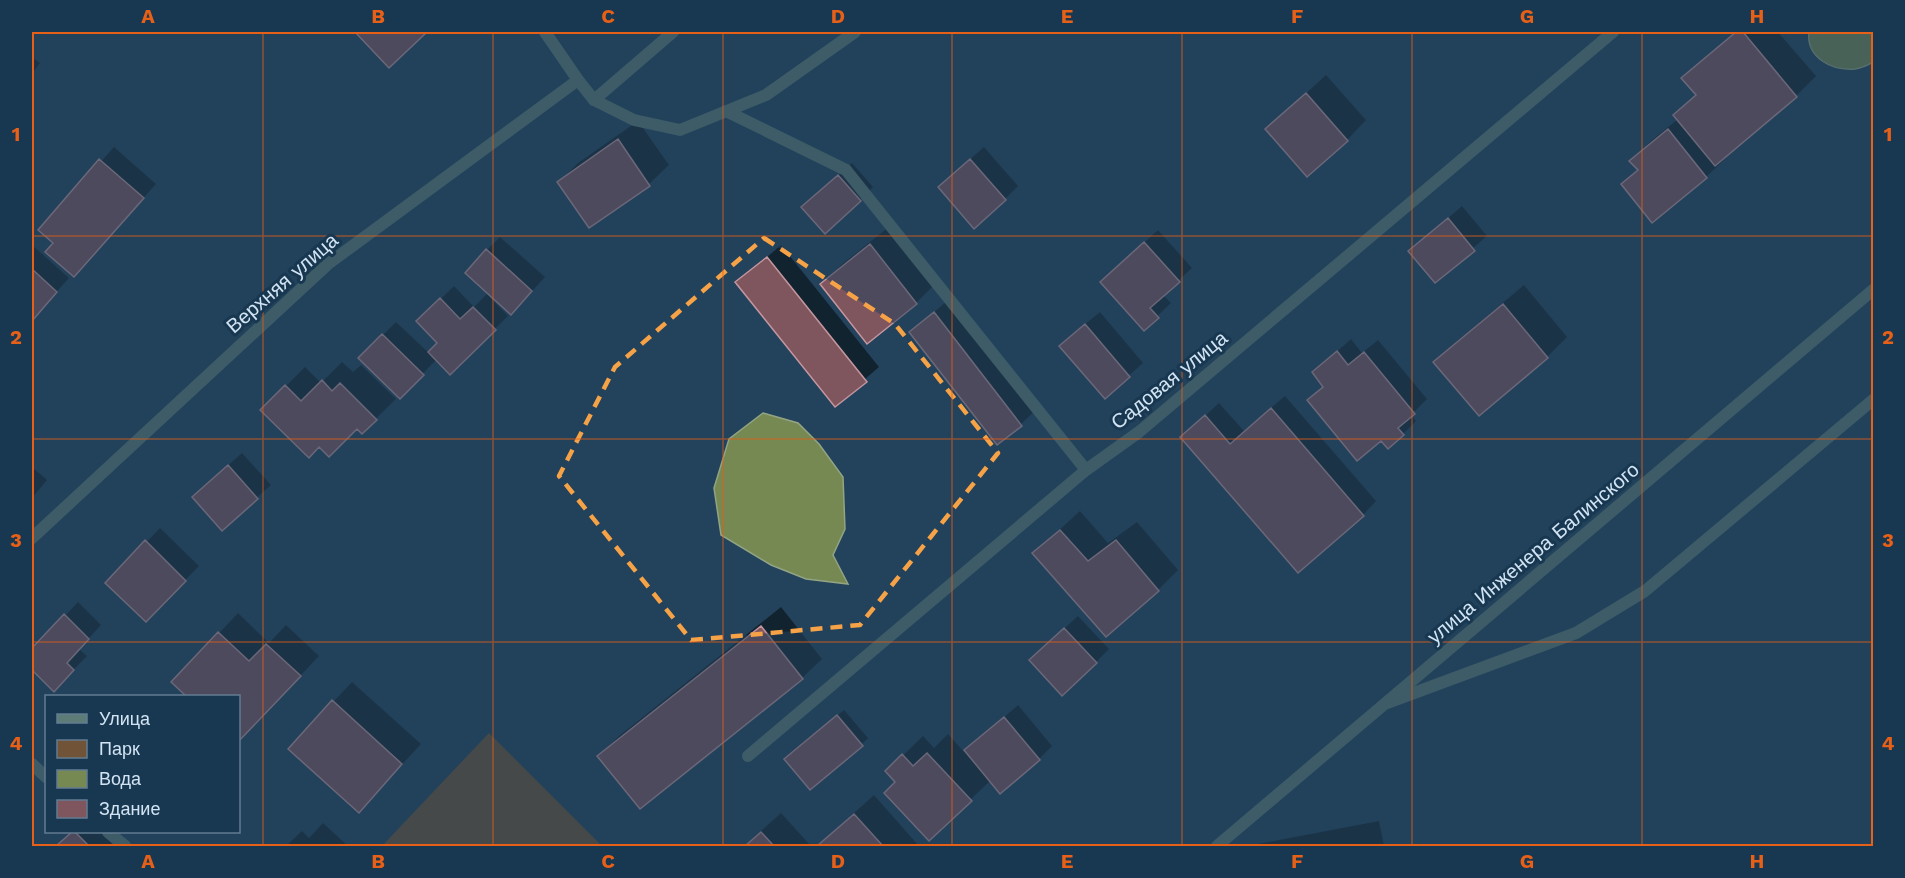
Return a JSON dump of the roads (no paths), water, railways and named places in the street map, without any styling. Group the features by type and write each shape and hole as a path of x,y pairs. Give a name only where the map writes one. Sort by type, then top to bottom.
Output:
{"street":[{"path":"545,32 594,100 634,120 680,129 766,94 855,32"},
{"path":"594,100 673,32"},
{"name":"Садовая улица","path":"748,756 1086,470 1139,432 1613,32"},
{"name":"Верхняя улица","path":"32,538 328,264 578,80"},
{"path":"726,111 846,170 1086,470"},
{"name":"улица Инженера Балинского","path":"1217,846 1874,289"},
{"path":"1386,703 1576,633 1645,591 1874,399"},
{"path":"32,764 45,776"},
{"path":"110,833 125,846"}],"water":[{"path":"1809,32 1873,32 1873,62 1855,69 1830,65 1816,56 1809,41"},
{"path":"763,413 798,423 819,444 843,477 845,529 833,555 848,584 806,579 771,565 721,535 714,488 729,439"}]}
